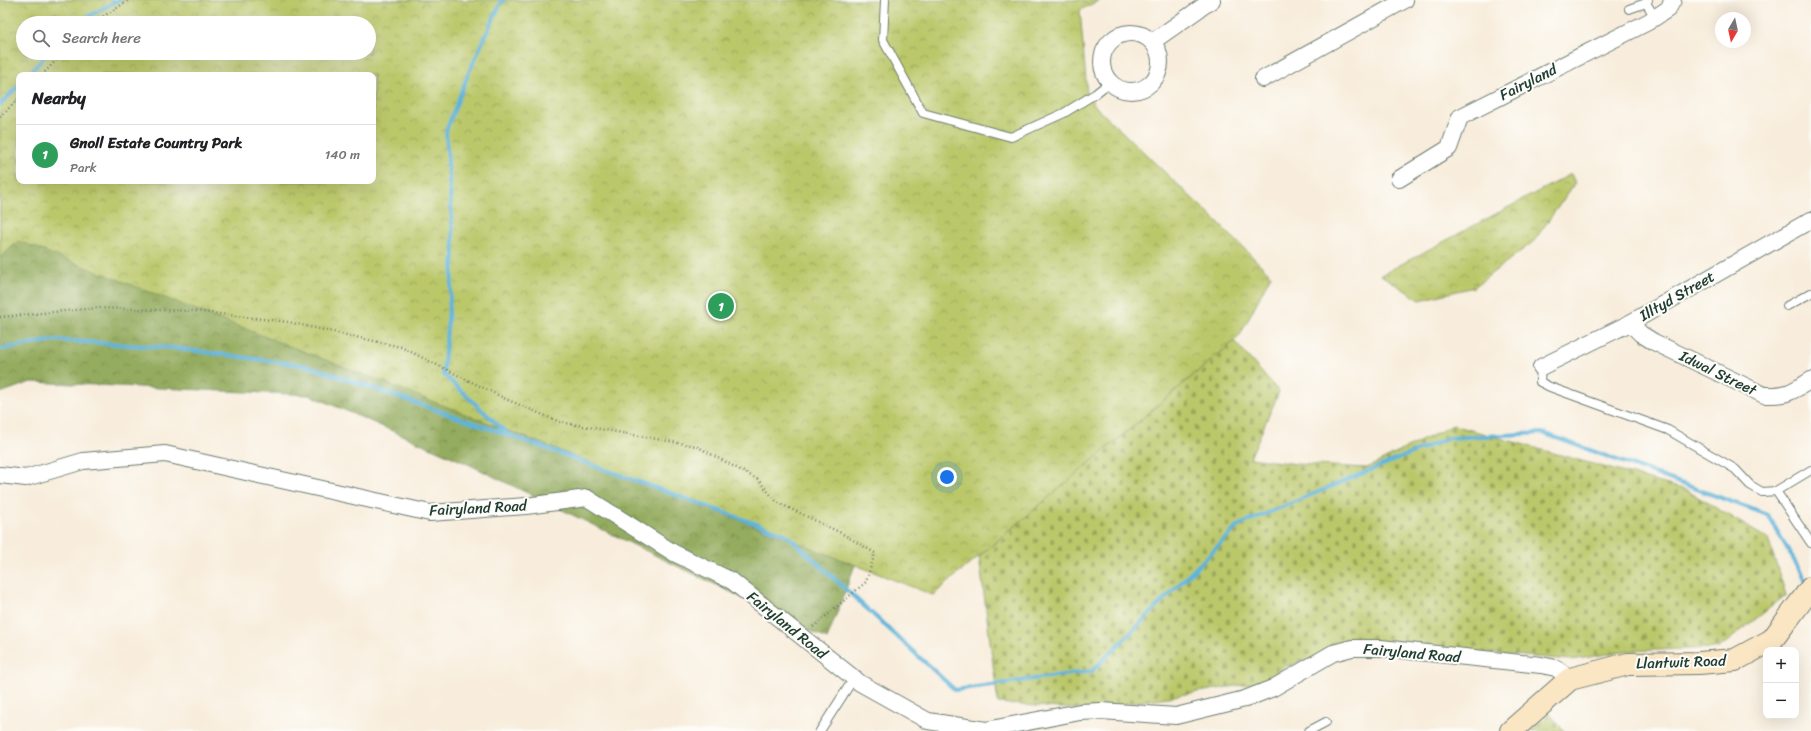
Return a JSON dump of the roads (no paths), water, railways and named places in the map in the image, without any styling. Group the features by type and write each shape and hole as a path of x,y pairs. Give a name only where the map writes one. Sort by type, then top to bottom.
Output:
{"main road":[{"name":"Llantwit Road","path":"1570,680 1628,664 1698,664 1734,660 1772,640 1808,592"},
{"path":"1511,731 1570,680"}],"street":[{"path":"1152,42 1212,0"},
{"path":"1262,79 1405,0"},
{"name":"Fairyland","path":"1400,179 1449,148 1460,117 1655,17 1668,9 1673,0"},
{"path":"1130,33 1140,34 1152,42 1160,60 1154,79 1145,87 1135,90 1125,90 1110,82 1104,73 1102,64 1103,53 1111,40 1120,35 1130,33"},
{"name":"Illtyd Street","path":"1541,367 1630,323 1811,220"},
{"name":"Idwal Street","path":"1630,323 1641,334 1654,342 1764,394 1780,396 1794,391 1811,380"},
{"name":"Fairyland Road","path":"0,475 26,478 83,461 165,454 430,514 526,506 587,498 674,554 732,581 854,678 928,721 986,730 1080,712 1101,711 1176,716 1245,699 1273,688 1333,652 1352,648 1381,648 1541,665 1556,668 1570,680"}],"lane":[{"path":"885,0 883,40 923,114 1011,137 1064,113 1095,94 1110,82"},
{"path":"1629,9 1647,1 1655,17"},
{"path":"1787,306 1811,292"},
{"path":"1541,367 1540,382 1668,430 1735,469 1750,485 1762,492 1776,491 1811,470"},
{"path":"1776,491 1811,543"},
{"path":"820,731 854,678"},
{"path":"1309,731 1326,722"}],"waterway":[{"path":"89,16 119,0"},
{"path":"504,0 501,2 469,72 446,131 454,255 443,374 508,434"},
{"path":"31,72 42,60"},
{"path":"0,105 16,88"},
{"path":"0,349 55,340 174,348 308,366 509,435 787,535 955,690 1092,671 1239,525 1448,438 1543,433 1768,515 1807,583"}],"place":[{"name":"Gnoll Estate Country Park","path":"721,306"}]}
